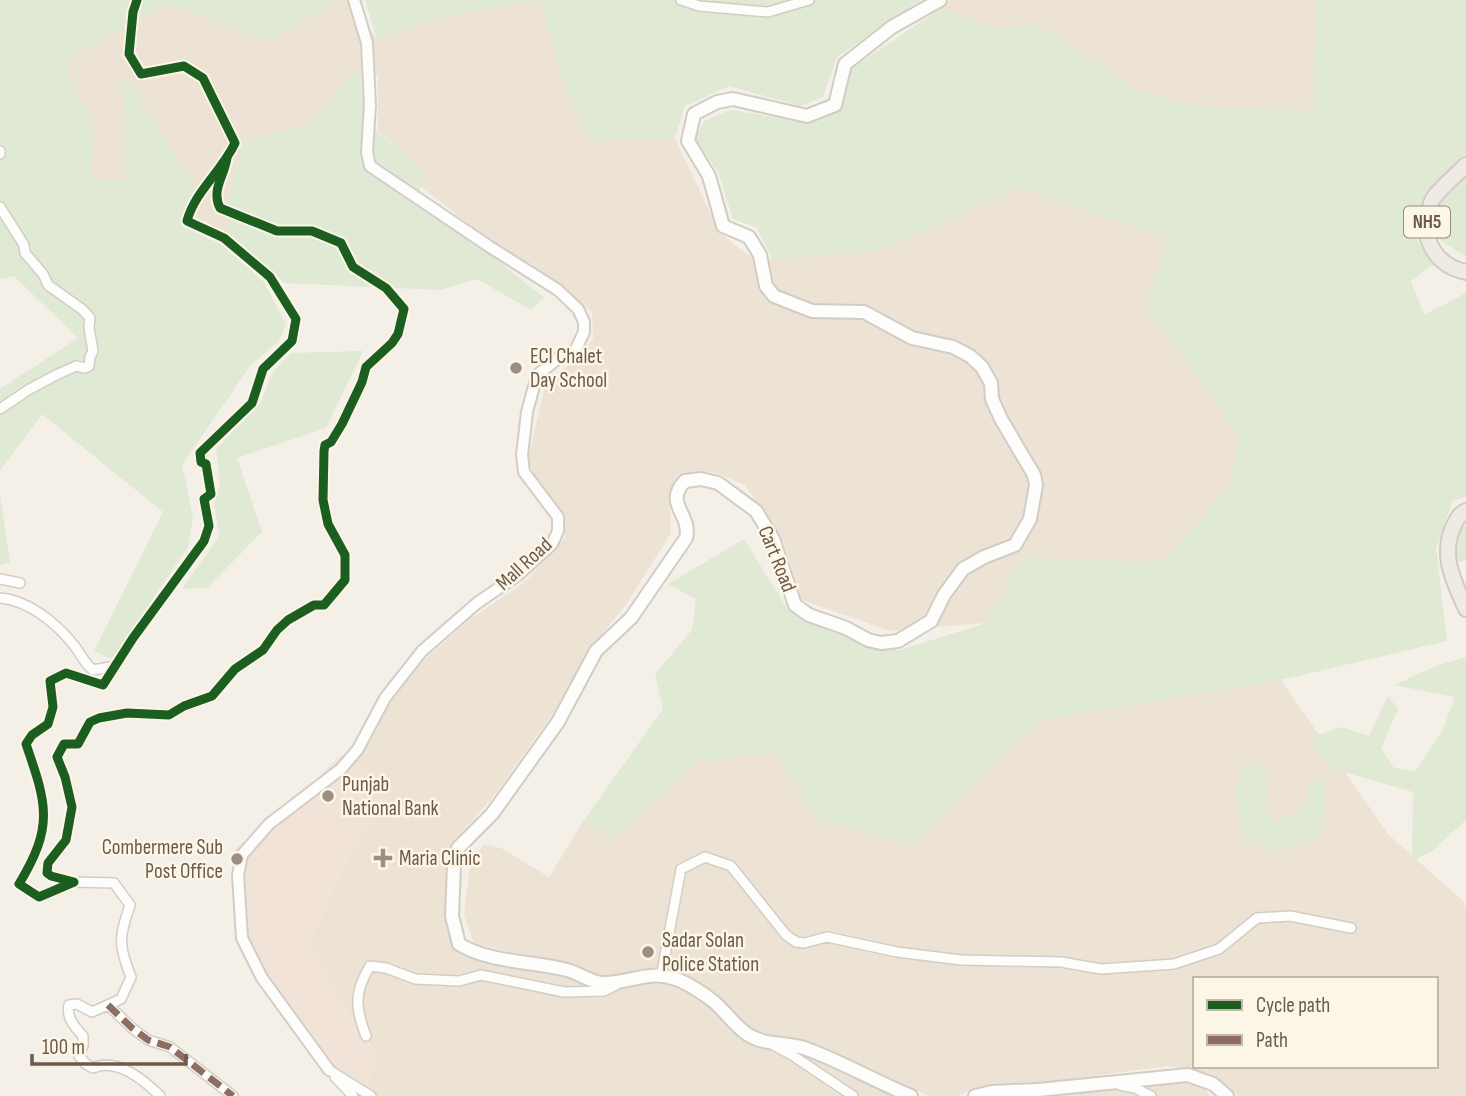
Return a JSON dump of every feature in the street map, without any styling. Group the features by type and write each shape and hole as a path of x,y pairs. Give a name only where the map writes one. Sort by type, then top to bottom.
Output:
{"highway":[{"name":"NH5","path":"1466,165 1433,198 1427,216 1426,237 1430,248 1444,261 1456,270 1466,272"},
{"path":"1466,511 1461,514 1448,537 1447,559 1452,579 1466,609"}],"main road":[{"name":"Cart Road","path":"911,1096 833,1059 800,1047 770,1044 748,1035 713,1001 676,979 641,975 620,983 598,983 572,971 474,953 459,944 452,916 454,865 458,848 492,814 558,722 596,651 631,618 686,538 689,528 675,499 678,489 685,481 719,483 755,511 773,539 795,605 809,615 881,643 898,641 931,621 944,595 964,569 984,557 1015,545 1024,534 1030,519 1036,485 1034,475 1001,419 992,399 991,383 982,368 970,356 953,347 912,338 864,312 812,311 774,296 766,286 760,255 749,237 723,226 709,176 688,141 694,114 717,102 733,99 807,116 835,105 845,64 892,27 940,0"},
{"path":"975,1096 992,1091 1038,1090 1188,1075 1213,1084 1227,1096"}],"street":[{"path":"138,0 133,12 129,54 141,74 184,66 203,78 235,143 216,188 216,200 220,208 265,228 293,233 312,231 341,243 353,267 386,288 404,309 403,320 391,343 366,367 362,382 342,424 331,442 326,444 324,451 323,500 328,524 345,555 345,580 324,605 314,605 281,626 263,650 235,669 212,696 184,706 169,715 127,713 99,718 90,722 78,744 64,744 57,757 65,776 72,807 66,840 48,863 47,873 74,882 114,883 130,905 119,935 131,977 121,999 92,1012 78,1004 69,1006 67,1012 83,1036 79,1056 93,1068 102,1064 119,1066 148,1084 160,1096"},
{"name":"Mall Road","path":"353,1096 329,1070 262,978 242,938 238,875 242,855 269,824 341,769 358,750 385,698 422,651 477,603 518,575 552,544 558,531 558,517 523,472 522,455 527,412 537,375 575,351 584,332 584,322 578,309 558,290 495,251 370,166 366,152 370,105 367,43 354,0"},
{"path":"681,0 699,6 768,12 809,0"},
{"path":"74,882 39,897 19,884 37,850 45,821 42,795 26,744 32,735 48,724 53,707 50,681 66,673 103,685 133,638 204,541 209,526 204,499 211,494 206,464 201,462 200,453 252,403 262,369 292,341 296,319 270,277 224,238 187,221 191,206 228,159"},
{"path":"0,207 24,246 25,253 43,274 48,285 90,318 93,351 89,366 76,366 56,375 28,390 0,410"},
{"path":"0,579 20,583"},
{"path":"0,598 20,601 33,609 72,643 82,662 93,670 116,666"},
{"path":"661,977 681,869 705,857 731,866 786,935 796,942 804,943 827,937 961,960 1061,962 1101,969 1174,964 1208,953 1219,949 1257,918 1290,916 1351,928"},
{"path":"366,1036 358,1004 359,984 370,966 386,968 415,979 459,981 481,975 564,992 604,991 620,983"},
{"path":"108,1006 148,1040 170,1047 233,1096"},
{"path":"770,1044 792,1055 853,1096"},
{"path":"329,1070 371,1096"},
{"path":"1109,1082 1135,1088 1151,1096"}],"shaded area":[{"path":"337,0 349,0 377,39 447,16 541,0 561,75 590,141 675,138 719,232 746,254 772,259 879,251 1020,187 1168,239 1146,305 1240,437 1228,489 1162,562 1023,558 986,623 890,631 802,600 784,544 745,485 717,473 685,473 675,482 669,493 671,533 627,603 589,651 554,712 490,801 455,839 446,911 451,938 466,955 567,975 616,989 652,980 671,984 710,1004 716,1014 748,1042 801,1052 899,1096 377,1096 366,1090 377,1054 339,1001 310,942 349,855 394,789 354,763 392,700 423,661 469,620 526,581 565,538 565,518 536,480 528,458 546,382 570,364 593,340 592,312 497,246 419,185 423,170 378,131 378,75 352,73 310,125 244,140 227,203 223,246 179,223 120,86 126,110 125,179 91,181 94,122 72,87 66,58 169,3 269,41"},
{"path":"950,0 1316,0 1313,111 1189,106 1136,89 1040,26 988,27 942,8"},
{"path":"1281,680 1388,834 1464,902 1466,1096 1238,1096 1214,1075 1167,1066 1019,1086 980,1086 957,1096 929,1096 815,1044 766,1037 734,1020 718,994 680,973 640,969 606,977 474,943 464,915 470,865 484,844 501,848 549,877 584,820 613,839 697,762 776,752 818,820 912,844 1040,720"},
{"path":"341,755 394,789 349,855 310,942 339,1001 377,1054 366,1090 377,1096 346,1096 342,1093 246,961 236,934 233,871 235,849"},
{"path":"1167,1082 1204,1085 1209,1096 993,1096"}],"green space":[{"path":"0,0 337,0 269,41 169,4 66,58 72,87 94,122 91,181 125,179 126,110 120,86 128,81 196,188 180,223 223,246 263,281 286,324 279,341 250,366 182,465 193,517 188,547 112,659 94,651 163,512 42,414 0,471 0,389 78,338 14,276 0,279"},
{"path":"365,0 540,0 447,16 377,39"},
{"path":"540,0 921,0 837,57 823,97 800,106 729,86 685,106 675,138 590,141 561,75"},
{"path":"1316,0 1466,0 1466,154 1427,199 1417,240 1434,264 1411,281 1424,315 1466,293 1466,497 1453,500 1436,548 1447,641 1281,680 1040,720 912,844 818,820 776,752 697,762 613,839 584,820 663,709 655,674 692,630 696,599 668,584 744,539 788,610 876,649 900,650 986,623 1023,558 1162,562 1228,489 1240,437 1146,305 1168,239 1020,187 879,251 772,259 756,227 733,219 718,172 695,139 704,121 731,110 807,122 840,110 852,68 942,8 988,27 1040,26 1136,89 1189,106 1313,111"},
{"path":"352,73 361,74 364,120 423,170 418,204 492,256 544,298 531,310 477,279 440,290 284,283 226,234 227,203 244,140 310,125"},
{"path":"1466,176 1466,257 1437,238 1438,206"},
{"path":"363,351 326,428 237,458 262,532 207,588 182,589 220,535 214,506 220,484 216,449 261,402 272,373 291,353"},
{"path":"0,494 10,562 0,565"},
{"path":"1466,525 1466,561 1453,561 1459,530"},
{"path":"1466,657 1466,820 1432,851 1412,861 1413,792 1330,768 1309,738 1342,727 1369,736 1388,696 1398,709 1381,748 1394,768 1415,771 1442,732 1455,697 1394,685 1436,666"},
{"path":"1244,763 1258,763 1269,783 1265,813 1275,822 1302,810 1313,777 1324,779 1325,809 1319,837 1278,852 1247,840 1240,830 1235,790"}],"marked path":[{"path":"108,1005 148,1040 170,1047 233,1096"}],"cycle path":[{"path":"137,0 133,12 129,54 141,74 184,66 203,78 235,143 196,200 187,221 224,238 270,277 296,319 292,341 263,369 252,403 200,453 201,462 206,464 211,494 204,499 209,526 204,541 133,638 103,685 66,673 50,681 53,707 48,724 32,735 26,744 39,783 44,815 38,846 19,884 39,897 74,882 47,873 48,863 66,840 72,807 57,757 64,744 78,744 90,722 99,718 127,713 169,715 184,706 212,696 235,669 263,650 288,620 314,605 324,605 345,580 345,555 328,524 323,500 325,445 331,442 342,424 362,382 366,367 398,334 404,309 386,288 353,267 341,243 312,231 277,231 220,208 217,189 227,158"}],"place":[{"name":"ECI Chalet Day School","path":"516,368"},
{"name":"Punjab National Bank","path":"328,796"},
{"name":"Maria Clinic","path":"383,858"},
{"name":"Combermere Sub Post Office","path":"237,859"},
{"name":"Sadar Solan Police Station","path":"648,952"}]}
